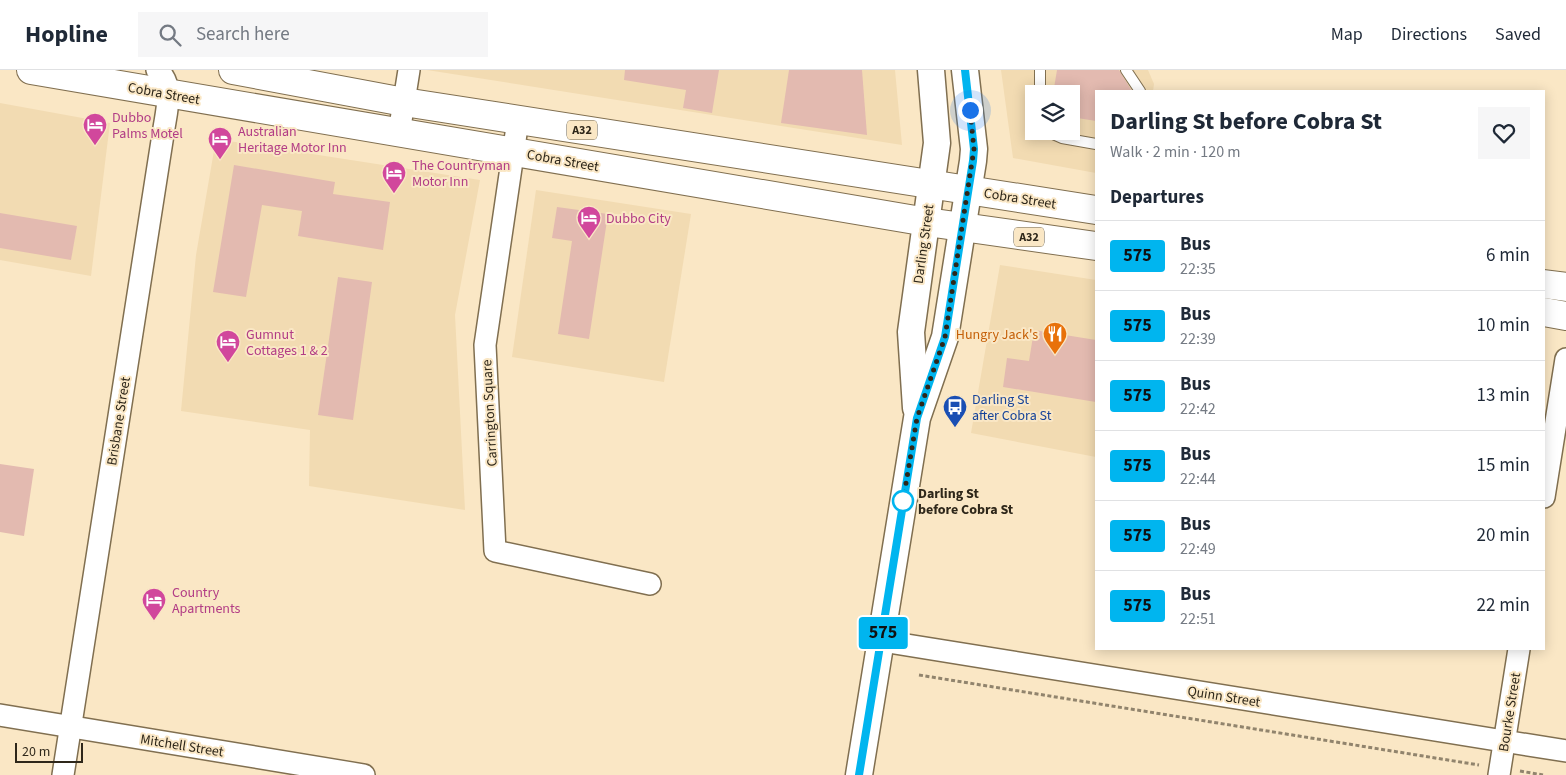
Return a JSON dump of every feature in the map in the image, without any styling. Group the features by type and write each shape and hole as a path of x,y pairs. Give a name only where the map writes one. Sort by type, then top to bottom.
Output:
{"highway":[{"name":"Cobra Street","path":"31,70 162,82 399,133 927,222 1095,246"},
{"name":"Cobra Street","path":"233,70 404,102 1095,210"},
{"path":"1545,284 1566,287"},
{"path":"1545,312 1566,316"}],"street":[{"path":"399,133 409,70"},
{"name":"Darling Street","path":"917,418 911,332 937,143 931,70"},
{"name":"Darling Street","path":"859,775 917,418 945,337 968,190 974,149 965,70"},
{"name":"Brisbane Street","path":"63,775 162,82"},
{"name":"Carrington Square","path":"518,120 486,346 495,551 650,584"},
{"path":"1545,491 1566,359"},
{"name":"Quinn Street","path":"882,641 1566,751"},
{"name":"Bourke Street","path":"1500,772 1519,650"},
{"name":"Mitchell Street","path":"0,715 364,775"}],"lane":[{"path":"935,111 941,70"},
{"path":"1040,70 1040,85"},
{"path":"1126,70 1139,90"},
{"path":"1073,140 1095,144"}],"path":[{"path":"919,675 1500,772 1543,775"}],"shaded area":[{"path":"427,70 895,70 902,145"},
{"path":"1001,70 1148,70 1154,84 1153,90 1095,90 1095,173 1013,158"},
{"path":"0,103 110,123 91,276 0,260"},
{"path":"216,139 480,180 455,315 465,510 309,486 310,430 181,411 196,255"},
{"path":"536,190 691,214 664,382 512,357"},
{"path":"1000,265 1095,280 1095,457 971,433"}],"building":[{"path":"625,70 719,70 712,113 683,108 686,90 624,80"},
{"path":"789,70 862,70 867,135 781,123"},
{"path":"1057,70 1119,70 1131,90 1095,90 1095,121 1080,118 1080,85 1054,85"},
{"path":"234,165 335,182 333,194 390,202 383,250 298,236 302,211 262,205 246,297 213,292"},
{"path":"557,207 608,214 589,339 558,334 572,241 552,238"},
{"path":"0,213 77,226 71,260 0,248"},
{"path":"338,277 372,282 353,420 318,415"},
{"path":"1034,330 1095,340 1095,402 1003,387 1007,358 1029,361"},
{"path":"0,464 34,469 24,536 0,532"}],"bus line":[{"name":"575","path":"859,775 917,418 945,337 973,161 974,149 965,70"}],"place":[{"name":"Dubbo Palms Motel","path":"95,146"},
{"name":"Australian Heritage Motor Inn","path":"220,160"},
{"name":"The Countryman Motor Inn","path":"394,194"},
{"name":"Dubbo City","path":"589,239"},
{"name":"Hungry Jack's","path":"1055,355"},
{"name":"Gumnut Cottages 1 & 2","path":"228,363"},
{"name":"Darling St after Cobra St","path":"955,428"},
{"name":"Darling St before Cobra St","path":"903,501"},
{"name":"Country Apartments","path":"154,621"}],"route":[{"path":"903,501 917,418 945,337 974,149 970,110"}]}
